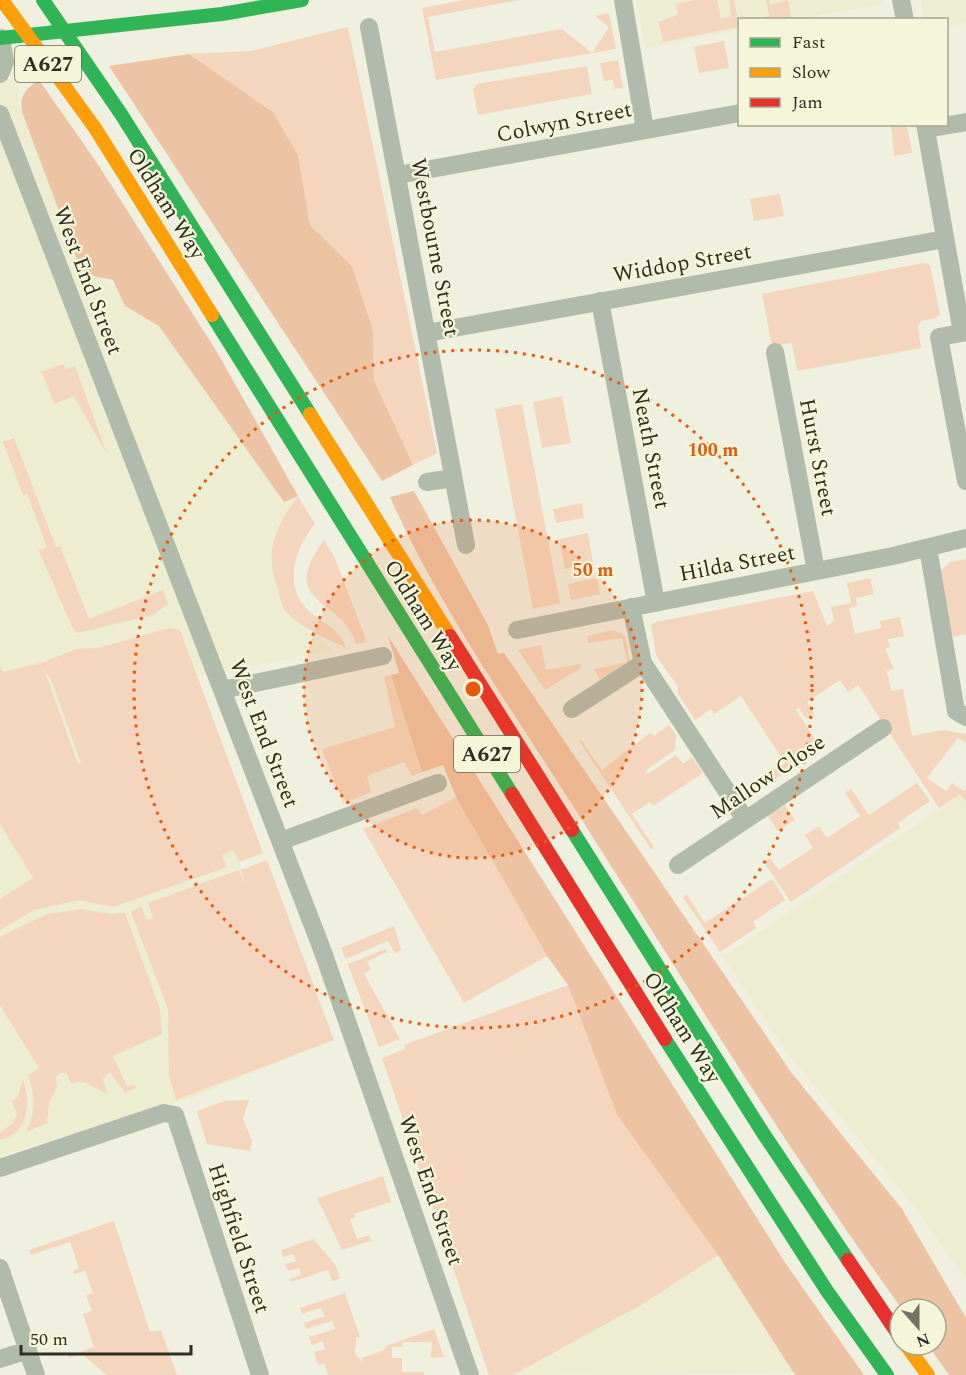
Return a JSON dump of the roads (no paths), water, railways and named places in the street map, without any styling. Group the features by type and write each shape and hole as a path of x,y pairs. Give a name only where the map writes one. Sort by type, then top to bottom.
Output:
{"main road":[{"name":"Oldham Way","path":"2,0 95,128 739,1156 827,1291 887,1375"},
{"name":"Oldham Way","path":"43,0 121,114 763,1133 888,1319"},
{"path":"205,0 222,14"},
{"path":"0,38 222,14 302,0"},
{"path":"915,1357 928,1375"}],"street":[{"path":"623,0 645,130"},
{"path":"901,0 904,18"},
{"name":"Westbourne Street","path":"369,27 466,545"},
{"path":"0,38 5,62 0,74"},
{"name":"Colwyn Street","path":"398,175 738,113"},
{"name":"West End Street","path":"0,114 281,841 369,1081 470,1375"},
{"path":"948,124 966,122"},
{"path":"925,127 964,333 939,338 966,481"},
{"name":"Widdop Street","path":"427,333 945,239"},
{"name":"Neath Street","path":"600,302 656,603"},
{"name":"Hurst Street","path":"775,352 816,571"},
{"path":"427,482 453,478"},
{"name":"Hilda Street","path":"517,630 816,571 966,538"},
{"path":"928,548 956,711 966,717"},
{"path":"631,607 643,663 745,819"},
{"path":"222,690 383,656"},
{"path":"572,709 643,663"},
{"name":"Mallow Close","path":"678,865 883,728"},
{"path":"281,841 438,783"},
{"name":"Highfield Street","path":"0,1168 164,1113 175,1115 260,1375"},
{"path":"0,1268 36,1375"},
{"path":"0,1359 28,1350"}]}
